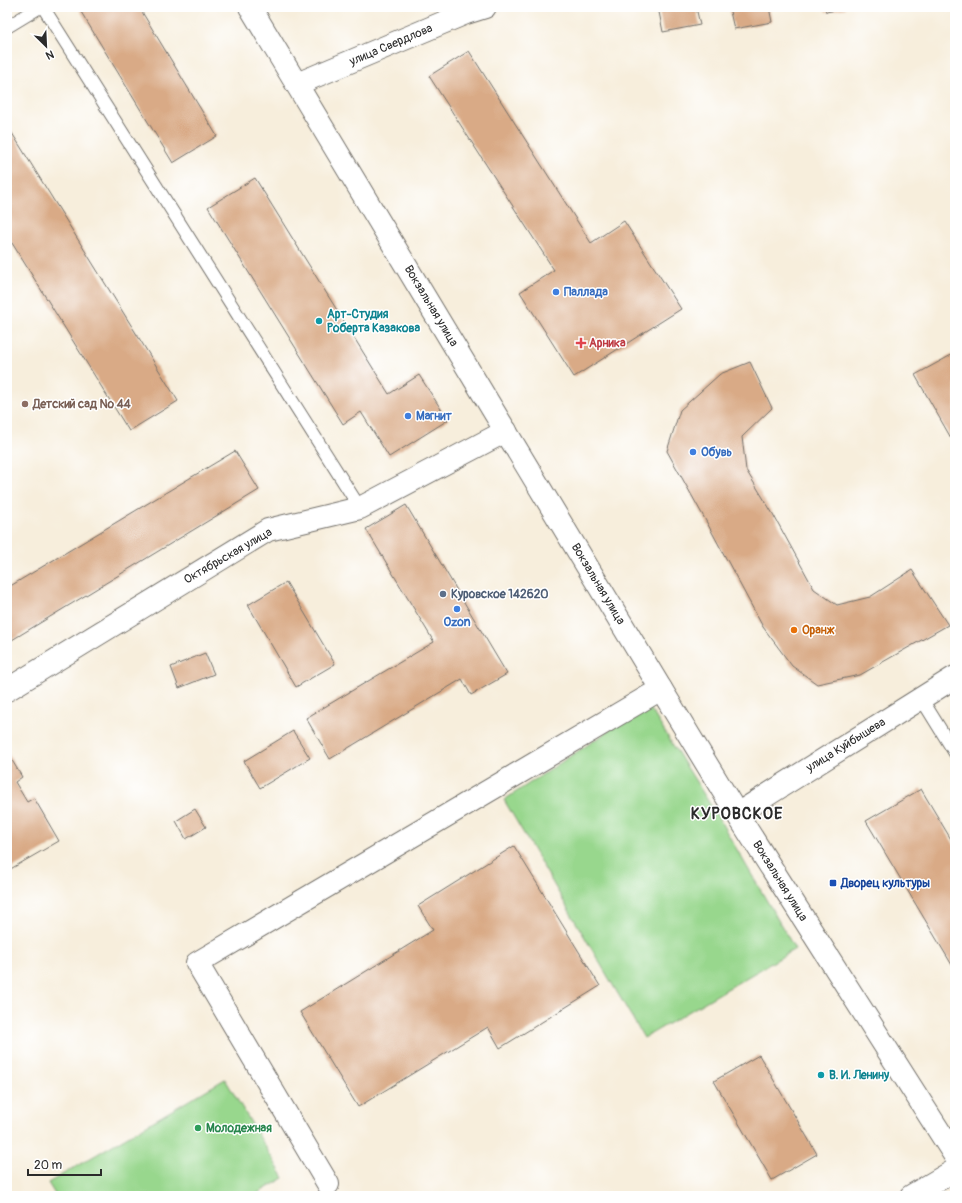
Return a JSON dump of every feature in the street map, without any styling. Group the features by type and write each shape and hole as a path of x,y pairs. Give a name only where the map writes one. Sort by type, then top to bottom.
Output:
{"street":[{"name":"Вокзальная улица","path":"250,7 660,689 737,814 955,1156"},
{"name":"улица Свердлова","path":"297,84 466,13 485,7"},
{"name":"Октябрьская улица","path":"7,690 268,530 360,508 506,431"},
{"name":"улица Куйбышева","path":"737,814 955,677"},
{"path":"328,1184 198,963 660,689"},
{"path":"911,1196 955,1170"}],"lane":[{"path":"7,27 40,7"},
{"path":"43,7 360,508"},
{"path":"921,698 955,753"}],"green space":[{"path":"648,705 715,812 795,949 644,1038 504,800"},
{"name":"Молодежная","path":"225,1079 284,1178 253,1196 56,1196 48,1183"}],"building":[{"path":"78,7 139,7 217,136 173,163"},
{"path":"658,7 696,7 700,25 663,32"},
{"path":"729,7 769,7 772,22 734,29"},
{"path":"825,7 846,7 846,8 826,12"},
{"path":"469,51 591,243 624,221 681,309 574,377 520,292 554,270 429,76"},
{"path":"7,125 178,401 129,431 7,235"},
{"path":"255,178 389,394 419,375 448,420 389,457 361,412 343,424 208,207"},
{"path":"955,353 955,435 951,438 915,375"},
{"path":"750,362 772,408 742,437 746,470 773,514 814,589 837,605 870,597 912,570 948,625 860,675 817,684 792,666 763,627 667,451 680,410 720,374"},
{"path":"235,451 259,490 7,643 7,588"},
{"path":"406,505 507,674 471,695 462,679 330,759 306,718 434,642 366,529"},
{"path":"286,582 335,664 296,687 248,605"},
{"path":"205,653 214,674 179,688 171,667"},
{"path":"293,731 310,758 260,788 244,761"},
{"path":"7,752 22,777 15,782 27,802 34,798 59,841 7,871"},
{"path":"921,789 955,846 955,970 866,821"},
{"path":"195,809 206,827 186,839 176,821"},
{"path":"514,846 600,986 500,1048 488,1027 358,1107 300,1012 433,930 418,906"},
{"path":"759,1055 817,1154 772,1180 714,1081"}],"place":[{"name":"Паллада","path":"556,292"},
{"name":"Арт-Студия Роберта Казакова","path":"319,321"},
{"name":"Арника","path":"581,343"},
{"name":"Детский сад № 44","path":"25,404"},
{"name":"Магнит","path":"408,416"},
{"name":"Обувь","path":"693,452"},
{"name":"Куровское 142620","path":"443,594"},
{"name":"Ozon","path":"457,609"},
{"name":"Оранж","path":"794,630"},
{"name":"Дворец культуры","path":"833,883"},
{"name":"В. И. Ленину","path":"821,1075"},
{"name":"Молодежная","path":"198,1128"}],"district":[{"name":"КУРОВСКОЕ","path":"737,814"}]}
